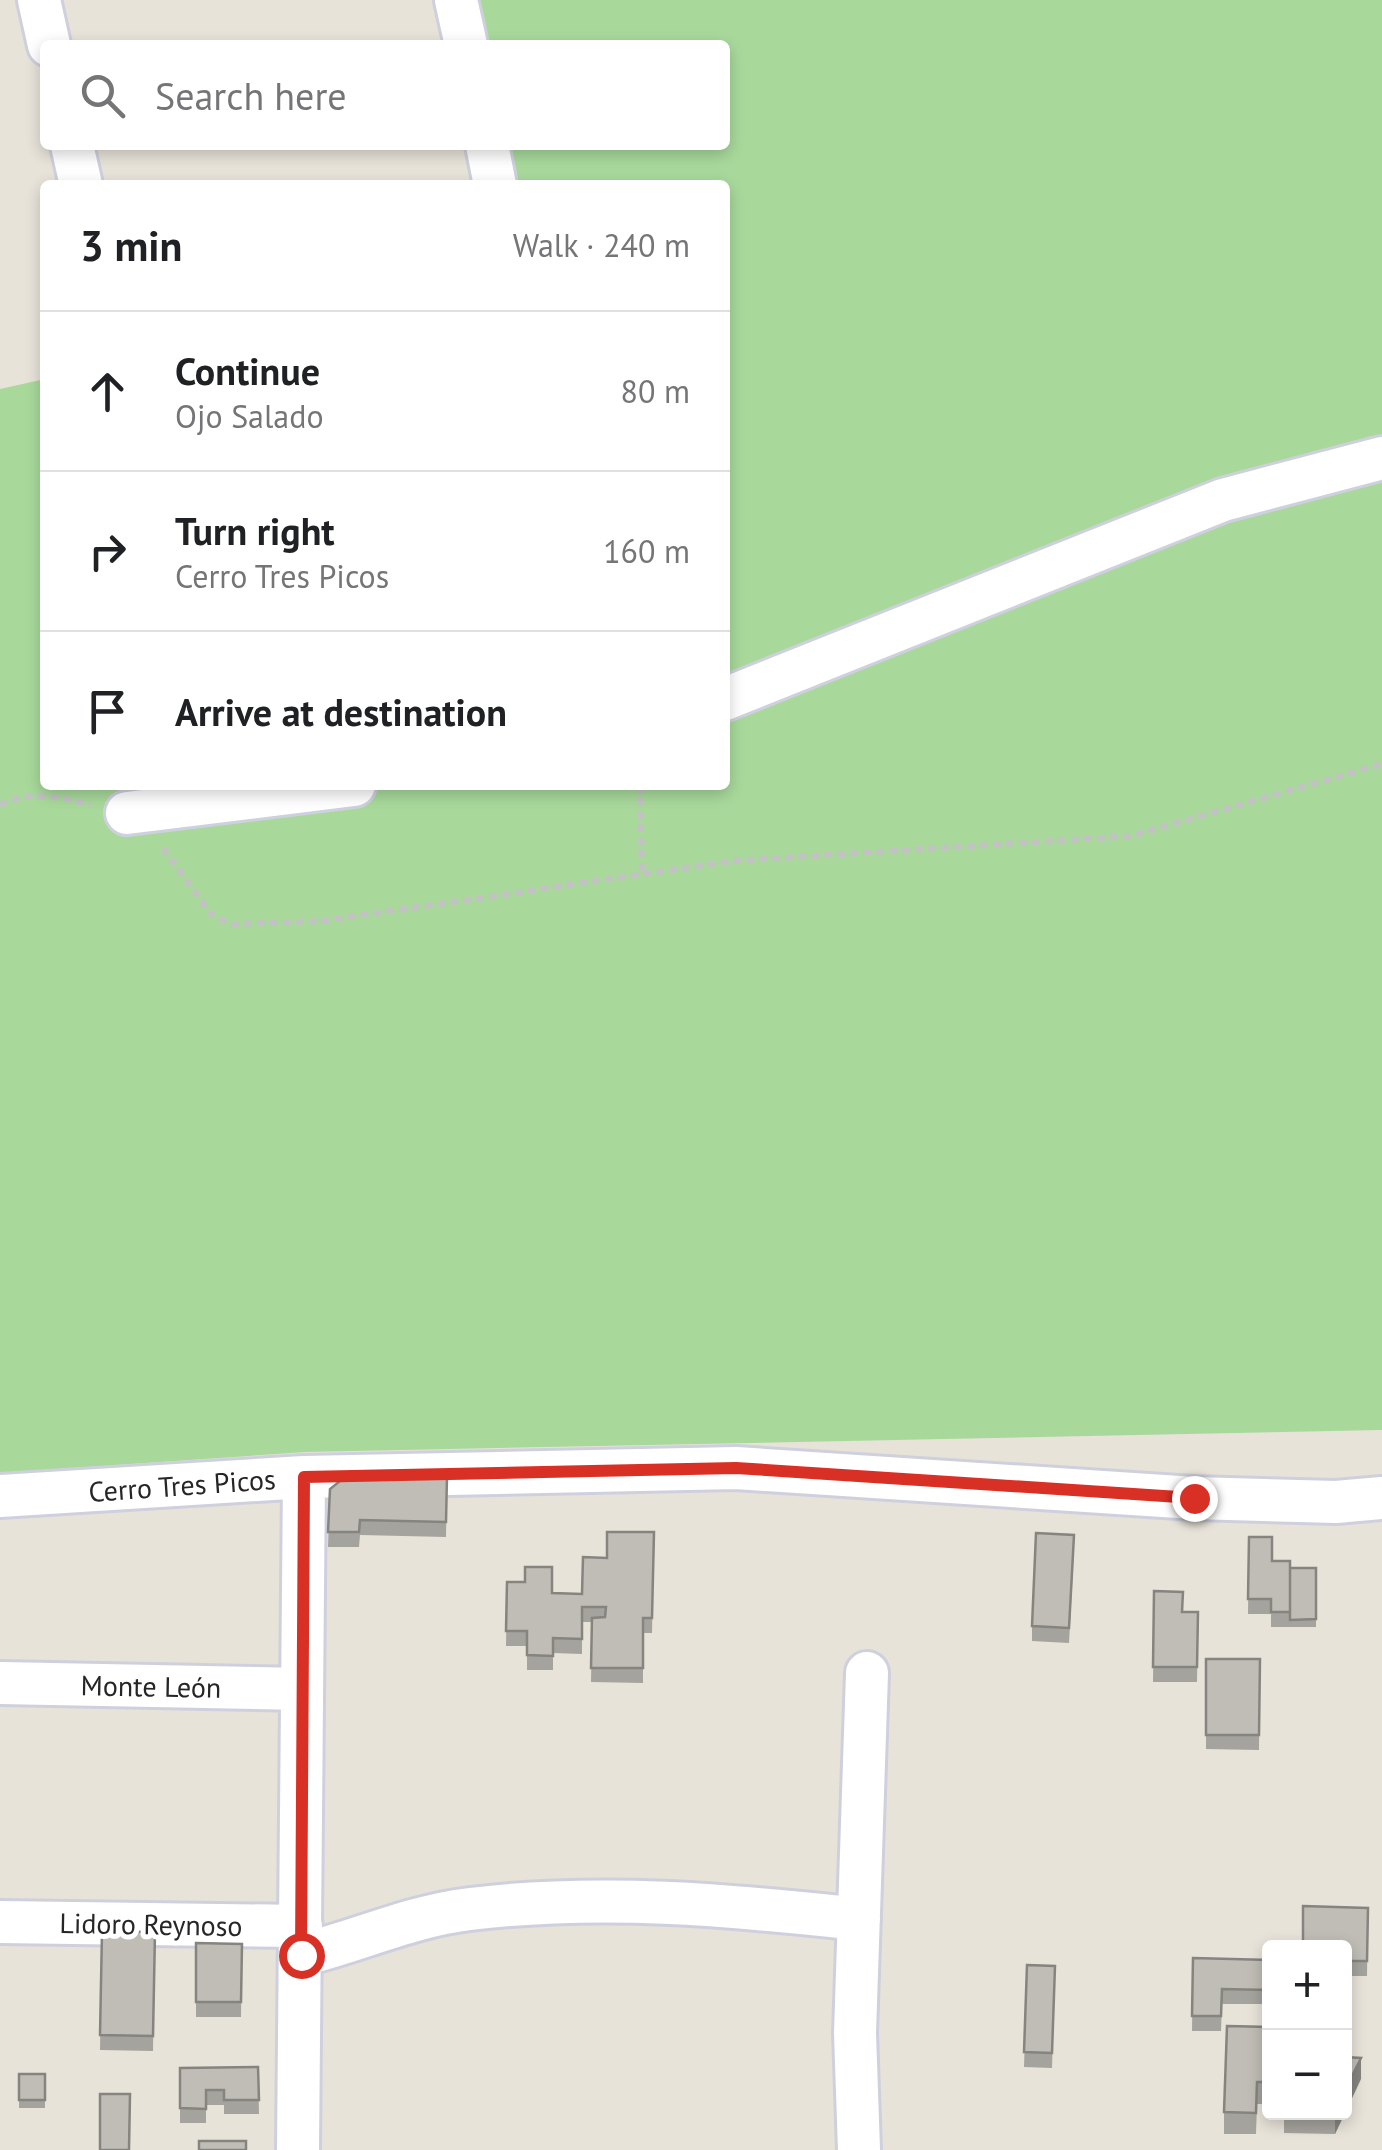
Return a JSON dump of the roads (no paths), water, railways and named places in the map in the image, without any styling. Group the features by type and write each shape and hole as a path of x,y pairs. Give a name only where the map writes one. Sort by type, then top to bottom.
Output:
{"street":[{"path":"39,0 48,40"},
{"path":"456,0 465,40"},
{"path":"73,150 80,180"},
{"path":"487,150 494,180"},
{"path":"730,697 1223,500 1382,458"},
{"path":"127,813 313,790"},
{"name":"Cerro Tres Picos","path":"0,1496 304,1477 736,1468 1214,1499 1336,1502 1382,1498"},
{"path":"298,2150 304,1477"},
{"path":"859,2150 856,2034 868,1674"},
{"name":"Monte León","path":"0,1683 302,1689"},
{"name":"Lidoro Reynoso","path":"0,1922 301,1941 470,1908 643,1900 859,1919"}]}
